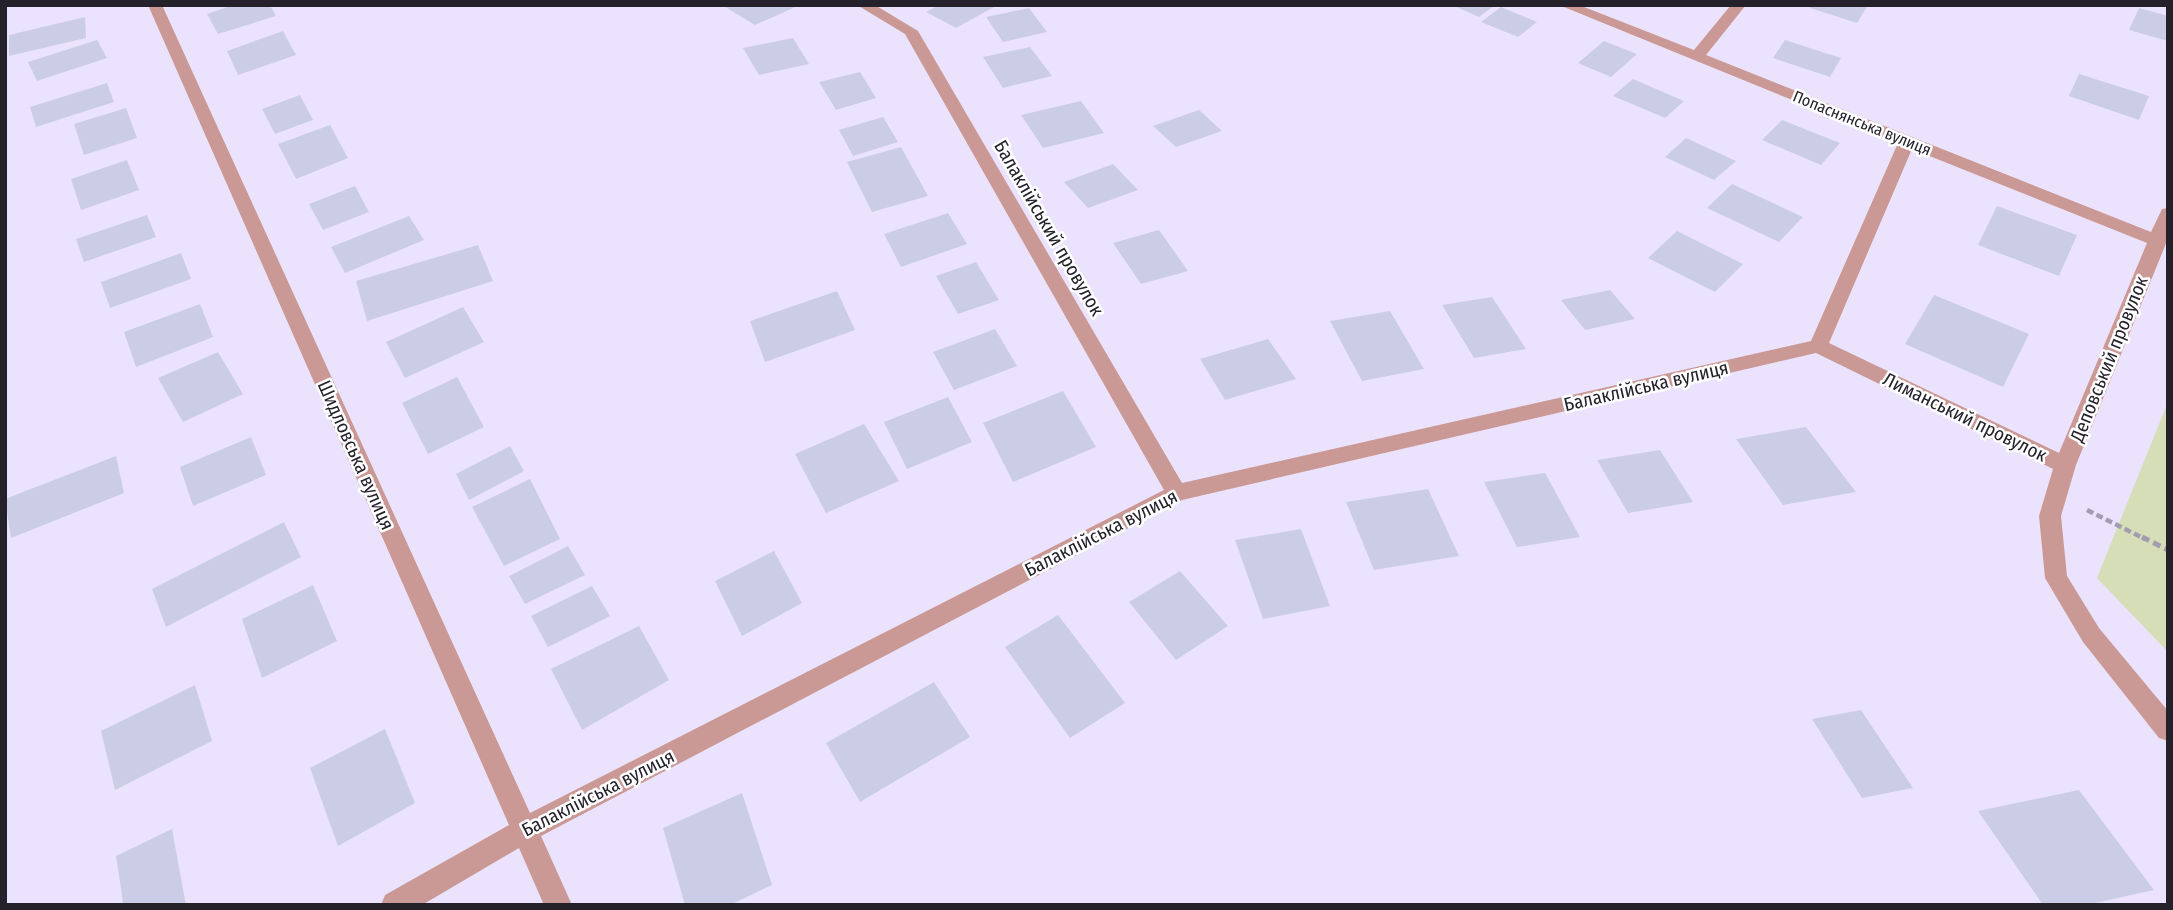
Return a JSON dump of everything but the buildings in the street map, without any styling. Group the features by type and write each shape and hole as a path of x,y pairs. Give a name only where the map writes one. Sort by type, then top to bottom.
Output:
{"street":[{"name":"Шидловська вулиця","path":"155,5 558,905"},
{"name":"Балаклійський провулок","path":"864,5 911,32 1177,493"},
{"name":"Попаснянська вулиця","path":"1566,5 2158,240"},
{"path":"1697,56 1739,5"},
{"path":"1818,346 1907,142"},
{"name":"Деповський провулок","path":"2065,465 2168,212"},
{"name":"Балаклійська вулиця","path":"395,905 523,831 1177,493 1818,346"},
{"name":"Лиманський провулок","path":"1818,346 2065,465 2050,516 2056,578 2091,635 2168,730"}],"path":[{"path":"2056,495 2168,550"}],"green space":[{"path":"2168,402 2168,652 2097,578"}]}
